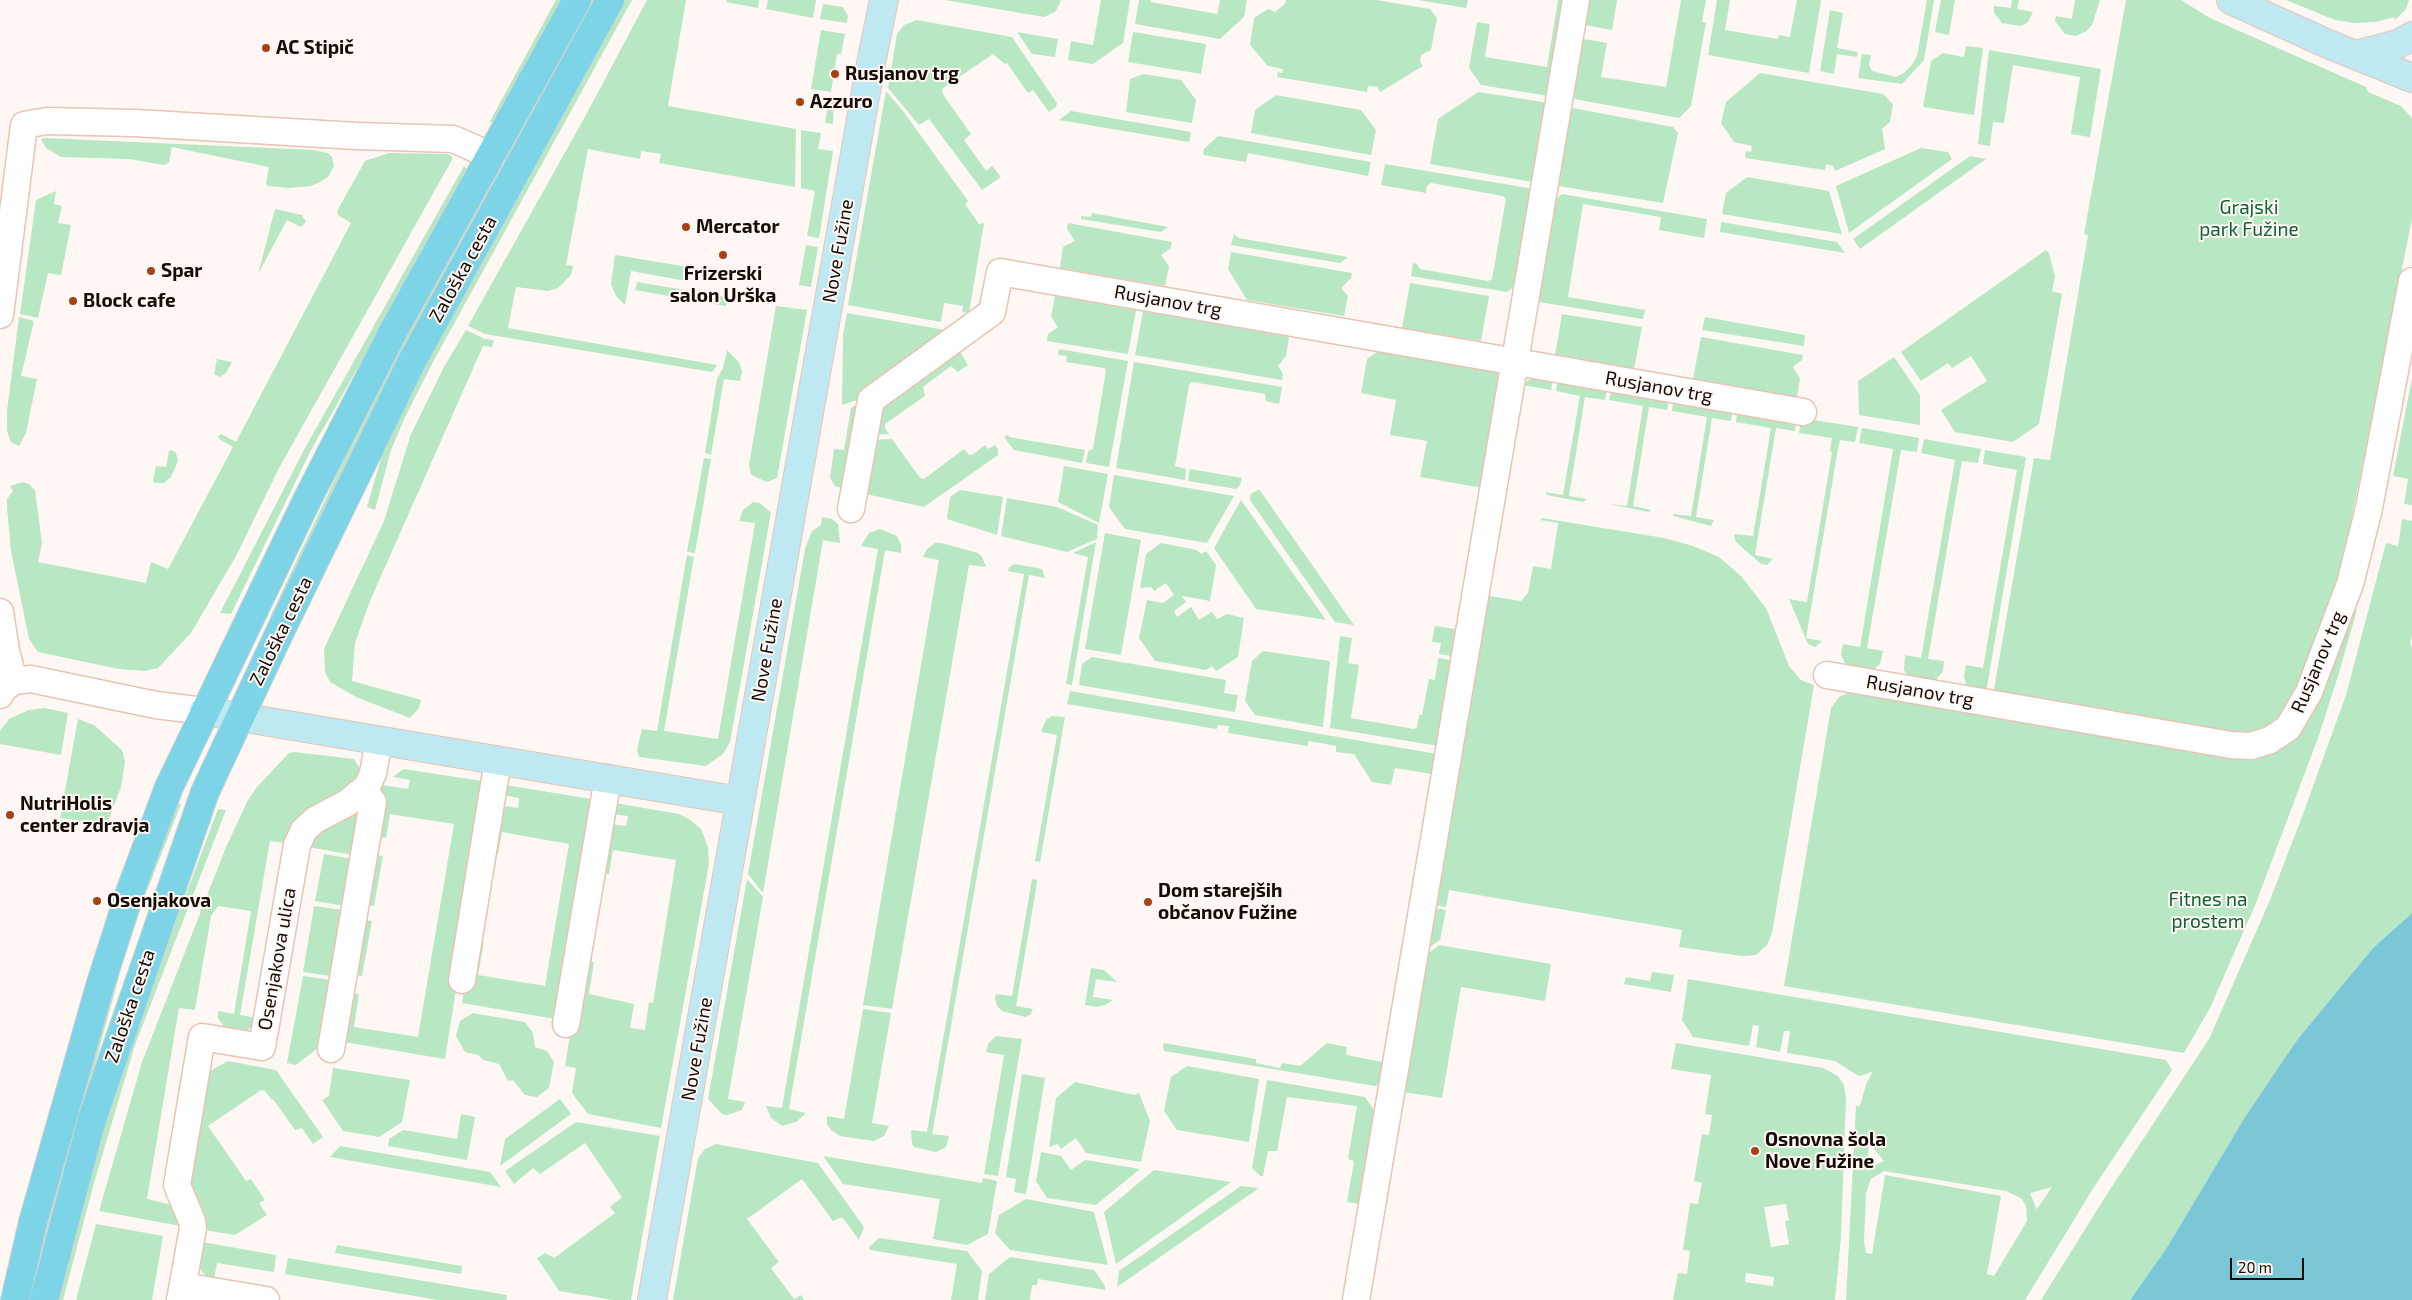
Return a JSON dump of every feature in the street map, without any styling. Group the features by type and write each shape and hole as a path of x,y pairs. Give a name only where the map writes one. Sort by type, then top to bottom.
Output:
{"main road":[{"name":"Zaloška cesta","path":"15,1300 36,1212 117,931 169,787 312,489 390,337 577,0"},
{"name":"Zaloška cesta","path":"44,1300 92,1119 122,1027 202,799 239,716 411,363 610,0"}],"street":[{"name":"Nove Fužine","path":"652,1300 869,72 884,0"},
{"path":"1356,1300 1576,0"},
{"path":"2231,0 2412,78"},
{"path":"2355,55 2398,44 2412,36"},
{"path":"0,314 24,125 48,121 135,123 357,136 453,139 492,156"},
{"name":"Rusjanov trg","path":"851,509 871,400 992,312 1000,272 1803,412"},
{"name":"Rusjanov trg","path":"1827,675 2231,745 2250,746 2270,740 2288,728 2309,692 2350,584 2369,508 2412,281"},
{"path":"0,612 6,652 7,688 31,679 156,705 239,716 740,801"},
{"path":"331,1049 373,802 364,791 372,778 379,740"},
{"path":"462,980 498,760"},
{"path":"566,1024 608,778"},
{"name":"Osenjakova ulica","path":"181,1293 192,1221 177,1185 202,1037 262,1047 297,845 301,835 315,820 348,803 364,791"},
{"path":"181,1293 266,1300"}],"green space":[{"path":"556,0 564,0 500,118 489,123"},
{"path":"591,0 597,0 274,617 270,617 366,413 413,323"},
{"path":"624,0 632,0 433,362 405,417 391,450 375,510 367,507 384,448 398,413"},
{"path":"647,0 686,0 668,106 796,129 795,187 659,163 661,154 641,151 640,159 588,149 566,265 573,266 571,275 558,288 548,291 516,287 508,328 717,365 712,372 485,334 468,326 587,113"},
{"path":"727,0 759,0 758,8 726,2"},
{"path":"768,0 816,0 813,18 766,9"},
{"path":"945,0 1061,1 1055,12 1044,17"},
{"path":"1101,0 1130,0 1123,43 1093,64 1068,60 1071,41 1093,45"},
{"path":"1139,0 1151,0 1151,2 1217,14 1220,0 1247,0 1244,17 1220,39 1135,24"},
{"path":"1286,0 1376,0 1430,9 1437,18 1431,50 1421,55 1420,61 1423,66 1380,92 1377,87 1368,86 1367,92 1277,77 1278,72 1282,73 1283,69 1268,66 1250,45 1254,18 1268,9 1275,12 1285,4"},
{"path":"1418,0 1468,0 1466,8"},
{"path":"1558,0 1571,0 1555,97 1481,85 1469,68 1477,22 1490,24 1485,57 1547,67"},
{"path":"1583,0 1617,0 1612,30 1579,24"},
{"path":"1681,0 1706,0 1702,22 1706,23 1691,106 1679,118 1574,99 1575,93 1568,91 1577,38 1607,43 1601,77 1666,87"},
{"path":"1717,0 1730,0 1725,30 1778,39 1779,35 1790,37 1797,0 1821,0 1809,73 1708,55"},
{"path":"1927,0 1934,0 1924,60 1902,84 1858,78 1862,54 1871,55 1869,65 1872,71 1896,77 1904,73 1911,66 1917,56"},
{"path":"1941,0 1955,0 1949,35 1935,32"},
{"path":"2012,0 2019,0 2017,9 2033,12 2028,22 2021,26 2002,23 1994,13 1994,6 2011,8"},
{"path":"2075,0 2100,0 2092,25 2085,32 2076,36 2065,34 2055,21 2056,16 2072,19"},
{"name":"Grajski park Fužine","path":"2126,0 2181,0 2210,18 2366,87 2368,92 2401,106 2412,118 2412,219 2343,561 2329,606 2296,688 2275,725 2246,735 1993,695 2034,458 2050,460 2088,235 2084,234"},
{"path":"2286,0 2409,0 2406,9 2395,20 2394,17 2376,22 2354,23 2335,20"},
{"path":"823,4 843,7 848,16 847,23 820,19"},
{"path":"1830,10 1843,13 1837,48 1858,52 1857,57 1837,54 1834,74 1820,71"},
{"path":"917,20 1012,37 1057,103 1056,107 1049,112 1033,90 1028,93 1007,63 1005,64 993,54 943,88 942,93 971,134 964,140 986,171 992,166 1001,177 982,190 929,119 919,125 888,88 897,34 904,25"},
{"path":"821,30 845,34 841,54 837,54 831,92 811,89"},
{"path":"1017,32 1058,39 1055,57 1032,54"},
{"path":"1133,32 1206,44 1201,74 1128,62"},
{"path":"1966,46 1983,48 1974,115 1923,107 1931,61 1943,53 1964,57"},
{"path":"1989,50 2101,69 2090,137 2071,134 2080,77 2013,65 2004,123 1993,122 1990,146 1978,144"},
{"path":"1760,73 1883,94 1893,104 1890,122 1882,129 1885,149 1835,171 1833,166 1826,164 1825,170 1745,158 1746,151 1751,152 1752,146 1734,142 1721,123 1726,102"},
{"path":"1143,74 1181,80 1196,100 1192,123 1126,112 1130,79"},
{"path":"886,91 903,111 968,201 965,204 979,224 984,223 969,313 962,312 963,306 944,303 941,322 848,305"},
{"path":"1478,92 1549,103 1539,183 1430,164 1438,119"},
{"path":"1276,95 1361,110 1376,130 1371,155 1251,133 1255,110"},
{"path":"829,97 834,97 833,124 825,123"},
{"path":"1573,108 1673,127 1678,133 1663,203 1552,185 1564,114 1571,115"},
{"path":"1071,111 1191,132 1189,142 1059,120"},
{"path":"801,130 821,133 818,149 833,151 819,238 807,236 815,191 801,188"},
{"path":"1218,136 1371,162 1368,176 1248,153 1246,162 1203,155 1204,149"},
{"path":"41,139 314,150 328,153 332,157 334,166 328,177 311,186 289,188 268,186 266,183 269,167 172,147 169,163 164,165 129,159 61,157 46,148"},
{"path":"1921,148 1948,152 1952,159 1849,233 1836,186"},
{"path":"389,153 448,154 453,158 279,468 236,556 191,633 158,668 145,671 119,669 38,652 29,639 11,551 7,508 7,499 13,491 10,486 23,482 29,484 35,490 42,543 38,562 146,583 151,562 168,569 233,447 219,439 218,436 221,434 236,442 351,223 338,215 337,211 365,161"},
{"path":"1970,156 1986,159 1860,249 1853,239"},
{"path":"1385,164 1540,190 1523,279 1507,292 1411,276 1413,263 1417,264 1420,269 1488,281 1492,279 1506,199 1503,196 1431,183 1427,186 1426,193 1381,185"},
{"path":"464,166 469,172 311,450 231,614 220,613 305,448"},
{"path":"1747,177 1829,191 1842,234 1722,214 1726,193"},
{"path":"56,191 54,204 62,206 58,223 71,225 61,275 48,273 38,318 20,314 36,200"},
{"path":"1562,194 1707,219 1704,238 1659,230 1661,217 1583,204 1568,297 1645,310 1643,319 1533,301 1549,205"},
{"path":"275,209 302,215 306,222 301,227 287,220 258,274"},
{"path":"1092,213 1168,227 1161,232 1081,219 1081,216 1091,217"},
{"path":"1721,222 1837,242 1845,253 1720,232"},
{"path":"1068,223 1172,242 1171,248 1161,255 1169,266 1165,286 1060,268 1063,247 1075,241 1067,229"},
{"path":"1234,234 1239,238 1348,257 1340,263 1231,245"},
{"path":"806,245 818,247 811,287 799,285"},
{"path":"2046,250 2049,253 2055,277 2052,291 2062,294 2039,424 2013,442 1955,432 1941,410 1987,381 1971,356 1952,368 1948,363 1921,381 1901,352"},
{"path":"1231,252 1352,273 1351,278 1341,288 1348,296 1344,316 1247,300 1228,269"},
{"path":"615,255 688,267 686,281 631,271 625,305 616,296 611,284"},
{"path":"637,282 727,297 726,306 635,290"},
{"path":"1410,283 1489,296 1481,341 1402,328"},
{"path":"1055,296 1136,310 1128,354 1047,341 1048,334 1058,327 1051,317"},
{"path":"776,306 807,310 777,478 767,482 751,475 749,465"},
{"path":"1143,311 1289,337 1286,356 1278,366 1283,374 1282,380 1135,355"},
{"path":"847,313 945,330 863,398 842,405 843,335"},
{"path":"1562,314 1642,327 1634,369 1555,355"},
{"path":"19,317 34,321 21,376 37,379 26,433 19,446 11,442 7,431 7,411"},
{"path":"1705,317 1805,335 1804,346 1702,330"},
{"path":"466,330 485,339 494,340 492,347 483,346 370,601 355,643 352,681 421,700 419,708 410,718 356,697 330,682 325,672 324,649 384,521 411,434 444,367"},
{"path":"1701,337 1803,355 1802,360 1793,367 1800,378 1797,397 1693,379"},
{"path":"1386,346 1491,364 1506,385 1488,489 1420,477 1427,441 1390,435 1396,400 1361,393 1367,359"},
{"path":"1059,349 1128,361 1109,467 1086,463 1088,451 1093,449 1106,370 1104,368 1066,362 1067,356 1058,355"},
{"path":"727,350 739,362 742,371 740,381 724,379 711,455 705,453 717,379 723,368"},
{"path":"960,352 968,365 958,372 951,366 923,387 925,396 885,424 889,434 871,435 876,408"},
{"path":"1894,357 1920,395 1920,425 1859,415 1858,381"},
{"path":"217,359 232,362 226,373 220,377 214,374"},
{"path":"1134,362 1282,387 1279,404 1266,401 1265,394 1192,382 1189,385 1175,466 1186,469 1185,480 1116,468"},
{"path":"1539,373 1554,375 1551,390 1522,385"},
{"path":"1558,376 1608,384 1605,400 1585,397 1569,496 1587,499 1583,502 1547,495 1545,492 1563,495 1580,396 1556,391"},
{"path":"2412,378 2412,505 2404,504 2408,479 2393,476"},
{"path":"1612,386 1670,395 1667,410 1649,407 1633,506 1651,510 1649,512 1609,504 1627,506 1643,406 1609,400"},
{"path":"1674,396 1733,407 1731,421 1712,418 1696,517 1714,520 1711,526 1673,516 1673,514 1691,516 1707,417 1672,411"},
{"path":"863,401 849,490 835,486 830,478 834,449 844,450 851,408"},
{"path":"1738,407 1797,417 1795,431 1776,428 1755,555 1773,559 1767,565 1761,564 1736,542 1734,536 1735,534 1753,536 1771,428 1736,422"},
{"path":"1801,418 1858,427 1855,442 1840,440 1838,449 1806,638 1822,641 1815,647 1808,644 1789,599 1807,602 1832,452 1830,451 1832,438 1799,433"},
{"path":"1862,428 1919,438 1917,452 1901,450 1867,648 1883,651 1880,664 1872,671 1847,667 1841,655 1843,644 1860,647 1893,449 1859,443"},
{"path":"1008,435 1009,437 1085,450 1082,463 1014,450 1004,437"},
{"path":"892,439 920,478 924,479 964,449 969,455 972,455 985,445 988,449 995,445 998,449 998,455 924,507 862,493 871,440"},
{"path":"1924,439 1981,449 1978,463 1962,461 1928,659 1944,661 1943,671 1936,680 1930,683 1908,677 1904,670 1905,655 1921,658 1955,460 1921,453"},
{"path":"172,450 176,453 178,461 171,477 164,483 155,483 153,481 156,466 166,467 169,451"},
{"path":"1985,450 2026,457 1986,693 1971,689 1966,684 1964,676 1966,665 1983,668 2017,470 1983,464"},
{"path":"704,458 711,459 695,553 687,552"},
{"path":"1064,466 1108,474 1099,523 1058,502"},
{"path":"1190,469 1242,478 1240,485 1236,489 1188,481"},
{"path":"1114,475 1234,496 1207,543 1125,529 1109,507"},
{"path":"1259,489 1354,625 1335,622 1250,500 1251,494"},
{"path":"960,490 1003,497 997,535 947,519 950,497"},
{"path":"1007,498 1057,507 1098,525 1097,539 1067,552 1001,536"},
{"path":"1241,500 1326,620 1256,609 1214,548"},
{"path":"753,502 760,503 771,513 730,742 723,754 706,766 639,757 637,750 642,729 657,731 687,555 694,557 664,731 718,739 755,523 739,521 743,510"},
{"path":"822,517 832,519 838,524 840,543 823,540 763,893 748,874 805,549 812,531 821,525"},
{"path":"1542,518 1664,538 1693,546 1719,557 1741,576 1766,608 1789,666 1801,680 1814,685 1772,933 1767,945 1756,955 1742,956 1679,947 1682,930 1449,890 1446,907 1430,904 1483,595 1521,601 1528,593 1533,566 1551,569 1558,523 1540,520"},
{"path":"2402,519 2412,521 2412,635 2410,643 2412,649 2412,913 2373,948 2297,1040 2245,1117 2166,1249 2130,1300 2041,1300 2107,1194 2209,1039 2270,900 2303,814 2346,695 2386,543 2398,546"},
{"path":"880,529 897,536 901,544 901,553 885,550 789,1109 806,1113 796,1122 782,1126 771,1118 766,1106 782,1108 878,549 861,546 869,533"},
{"path":"1105,533 1141,540 1121,655 1085,649"},
{"path":"1096,542 1072,685 1066,684 1088,557 1073,553"},
{"path":"935,543 978,553 986,567 969,565 892,1009 863,1005 939,560 923,557 927,549"},
{"path":"1161,543 1197,550 1201,554 1206,551 1216,565 1210,601 1182,596 1186,602 1174,611 1177,617 1191,607 1199,620 1212,612 1217,619 1227,614 1244,618 1238,657 1216,671 1212,666 1206,670 1155,661 1139,638 1147,600 1163,603 1174,595 1166,583 1154,591 1151,587 1140,588 1146,554"},
{"path":"1015,564 1042,569 1045,578 1029,575 932,1134 949,1136 946,1147 936,1152 914,1147 911,1130 927,1132 1024,574 1008,571 1009,567"},
{"name":"Fitnes na prostem","path":"2357,601 2356,613 2339,673 2318,738 2256,903 2210,1008 2184,1053 1784,986 1831,708 1839,697 1850,692 2234,757 2297,736 2322,693"},
{"path":"1435,626 1456,629 1452,656 1439,654 1441,643 1432,642"},
{"path":"1340,636 1352,638 1348,663 1359,665 1351,718 1414,729 1417,727 1419,715 1422,715 1429,679 1435,680 1438,658 1451,660 1444,747 1330,728"},
{"path":"1263,651 1330,661 1323,727 1255,715 1245,701 1252,661"},
{"path":"1092,657 1226,680 1224,693 1238,695 1235,712 1079,685 1082,664"},
{"path":"1070,691 1443,755 1389,1076 1375,1086 1164,1051 1163,1047 1164,1043 1256,1059 1256,1063 1280,1068 1282,1063 1300,1066 1327,1043 1347,1047 1346,1055 1388,1063 1437,775 1395,768 1391,785 1372,782 1354,754 1336,752 1336,746 1309,741 1307,746 1228,733 1229,726 1218,725 1217,729 1067,704"},
{"path":"45,708 68,713 61,755 0,744 0,731 9,719 29,710"},
{"path":"1052,716 1065,717 1040,862 1035,861 1057,735 1041,732 1046,720"},
{"path":"78,719 94,725 122,750 125,762 121,787 107,824 60,818"},
{"path":"289,753 354,759 360,769 360,775 286,843 270,841 240,1015 257,1018 254,1026 242,1033 224,1027 218,1018 218,1011 234,1014 251,911 218,906 211,916 195,1010 179,1008 147,1199 172,1205 181,1226 99,1211 142,1062 226,847 248,800 257,787"},
{"path":"403,769 489,782 445,1059 338,1041 347,992 359,994 354,1027 418,1037 454,824 390,814 386,838 373,836 382,785 408,789 410,780 393,777"},
{"path":"499,784 598,800 561,1020 462,1003 473,940 484,942 478,975 545,986 569,844 502,832 498,854 488,852 496,805 518,808 519,798 498,794"},
{"path":"609,802 679,814 689,819 701,829 708,847 709,864 661,1128 588,1114 572,1093 576,1068 565,1066 582,960 594,962 589,994 634,1004 630,1028 645,1030 649,1002 653,1003 676,860 613,850 609,874 597,872","holes":["612,814 628,816 626,826 610,824"]},
{"path":"177,804 181,804 145,896 122,965 31,1300 26,1300 111,989 142,895"},
{"path":"218,809 226,810 135,1045 94,1183 63,1300 56,1300 116,1081"},
{"path":"359,811 358,856 308,847 312,836"},
{"path":"324,854 358,860 350,907 315,901"},
{"path":"370,854 383,856 374,906 361,904"},
{"path":"747,879 763,897 728,1099 745,1102 742,1110 727,1115 722,1114 708,1099"},
{"path":"1032,879 1037,880 1036,889 1016,1006 1033,1009 1030,1015 1025,1017 1002,1011 997,1006 995,998 996,994 1012,996"},
{"path":"314,906 349,911 338,977 303,972"},
{"path":"1430,907 1446,910 1440,940 1423,952"},
{"path":"359,919 372,921 362,976 350,974"},
{"path":"1439,945 1551,964 1545,1001 1461,987 1442,1098 1403,1092 1421,959"},
{"path":"1091,968 1104,970 1117,982 1096,979 1093,997 1113,1000 1105,1005 1097,1007 1085,1005"},
{"path":"1652,972 1674,975 1671,992 1624,984 1626,977 1650,981"},
{"path":"303,976 338,981 331,1038 296,1065 287,1063"},
{"path":"1688,979 2166,1060 2172,1070 2094,1187 2025,1300 1846,1300 1856,1106 1860,1106 1866,1084 1873,1071 1861,1076 1835,1061 1787,1053 1790,1031 1784,1031 1780,1052 1756,1047 1759,1026 1753,1025 1749,1046 1693,1037 1682,1020","holes":["1869,1143 1884,1161 1867,1169","1884,1171 2006,1191 2022,1199 2026,1206 2027,1221 1994,1276 1987,1274 2001,1196 1885,1175 1872,1254 1866,1253 1864,1241 1866,1193 1871,1179","2052,1187 2037,1210 2030,1193"]},
{"path":"863,1009 891,1013 872,1123 889,1126 884,1136 874,1141 840,1136 831,1130 827,1124 827,1116 844,1119"},
{"path":"473,1013 525,1022 533,1033 535,1047 547,1051 554,1062 549,1088 537,1097 525,1095 513,1080 508,1081 499,1064 483,1060 478,1055 465,1052 456,1036 460,1021"},
{"path":"996,1036 1022,1039 998,1176 984,1174 1004,1055 986,1052 988,1044"},
{"path":"1676,1043 1823,1068 1838,1076 1844,1085 1846,1099 1841,1237 1835,1300 1673,1300 1678,1273 1687,1274 1690,1251 1683,1250 1690,1203 1698,1204 1702,1183 1694,1181 1702,1134 1709,1135 1712,1115 1705,1114 1711,1075 1671,1069","holes":["1786,1204 1789,1220 1785,1221 1789,1244 1771,1247 1764,1207","1746,1273 1774,1277 1773,1286 1745,1282"]},
{"path":"228,1061 276,1070 323,1137 313,1144 302,1128 295,1130 273,1099 265,1091 261,1090 208,1126 246,1181 251,1179 265,1200 259,1203 267,1215 235,1235 204,1230 190,1186 208,1072"},
{"path":"1187,1066 1259,1079 1249,1142 1177,1130 1164,1111 1171,1077"},
{"path":"333,1068 410,1080 402,1122 379,1137 343,1131 322,1100 329,1096"},
{"path":"1022,1074 1045,1078 1026,1194 1014,1192 1016,1179 1006,1177"},
{"path":"1267,1080 1365,1097 1381,1120 1367,1205 1347,1202 1354,1161 1348,1159 1357,1106 1287,1097 1277,1151 1268,1151 1263,1176 1260,1176 1252,1168"},
{"path":"1075,1082 1134,1095 1139,1093 1150,1121 1141,1162 1086,1153 1076,1138 1061,1149 1058,1144 1049,1147 1056,1098"},
{"path":"560,1099 571,1114 500,1166 505,1139"},
{"path":"461,1114 475,1117 467,1160 388,1146 389,1139 403,1130 457,1139"},
{"path":"576,1122 660,1136 631,1300 613,1300 559,1291 537,1258 545,1253 554,1258 615,1213 610,1207 622,1197 585,1143 540,1174 533,1168 514,1184 505,1171"},
{"path":"716,1144 818,1163 864,1227 859,1240 842,1217 833,1221 802,1179 747,1219 779,1262 771,1268 794,1299 801,1295 804,1300 673,1300 698,1158 705,1149"},
{"path":"340,1146 490,1172 501,1187 330,1157"},
{"path":"1041,1152 1061,1156 1071,1170 1085,1160 1140,1169 1096,1205 1047,1198 1036,1181"},
{"path":"823,1156 982,1183 983,1178 997,1181 988,1234 967,1245 933,1239 940,1199 843,1184"},
{"path":"1154,1170 1231,1182 1116,1264 1104,1212"},
{"path":"1241,1186 1259,1188 1117,1287 1119,1271"},
{"path":"1026,1199 1094,1212 1108,1265 1010,1250 995,1233 999,1215"},
{"path":"96,1224 163,1236 152,1300 76,1300"},
{"path":"879,1238 967,1251 982,1271 978,1300 951,1300 957,1264 870,1250 869,1247"},
{"path":"202,1242 276,1255 274,1272 217,1263 214,1279 209,1278 201,1271 199,1264"},
{"path":"337,1245 462,1266 461,1274 335,1253"},
{"path":"1010,1257 1094,1270 1105,1286 1105,1290 1038,1279 1037,1285 1032,1285 1030,1300 985,1300 989,1274"},
{"path":"288,1258 507,1295 506,1300 438,1300 285,1274"}],"water":[{"path":"2412,913 2412,1300 2130,1300 2166,1249 2245,1117 2297,1040 2373,948"}],"place":[{"name":"AC Stipič","path":"266,48"},
{"name":"Rusjanov trg","path":"835,74"},
{"name":"Azzuro","path":"800,102"},
{"name":"Mercator","path":"686,227"},
{"name":"Frizerski salon Urška","path":"723,255"},
{"name":"Spar","path":"151,271"},
{"name":"Block cafe","path":"73,301"},
{"name":"NutriHolis center zdravja","path":"10,815"},
{"name":"Osenjakova","path":"97,901"},
{"name":"Dom starejših občanov Fužine","path":"1148,902"},
{"name":"Osnovna šola Nove Fužine","path":"1755,1151"}]}
